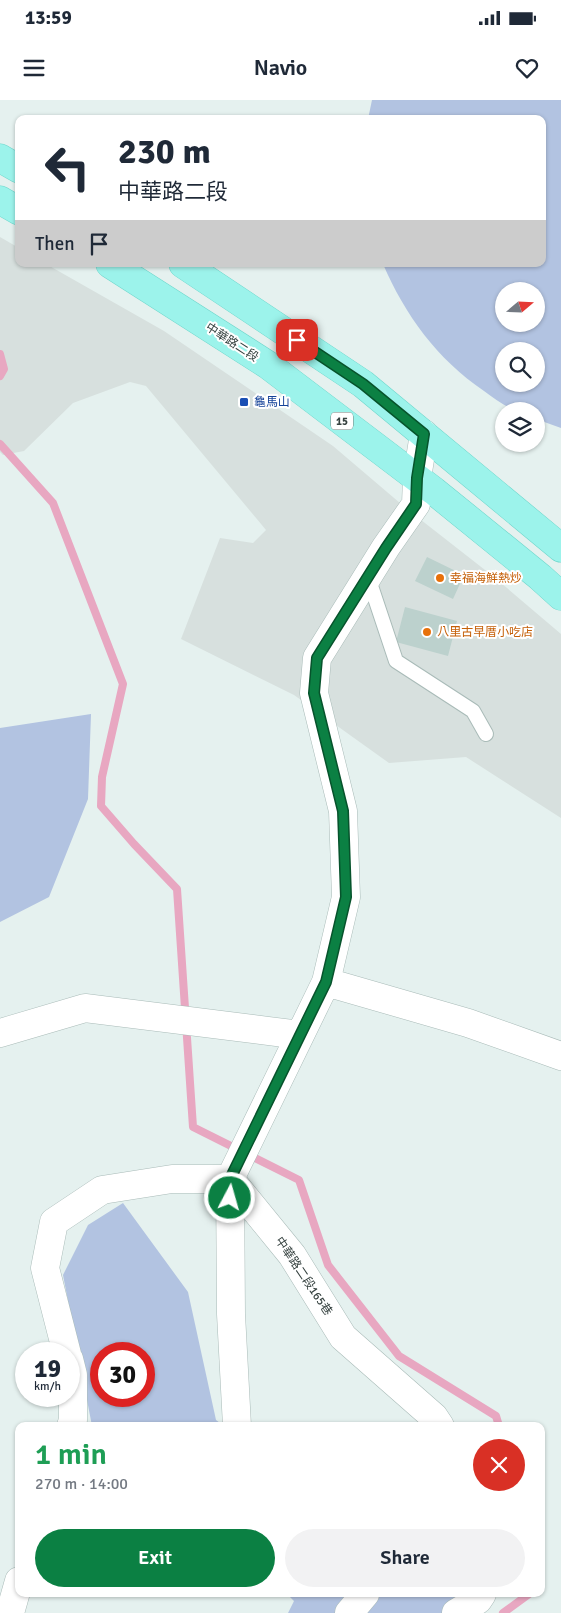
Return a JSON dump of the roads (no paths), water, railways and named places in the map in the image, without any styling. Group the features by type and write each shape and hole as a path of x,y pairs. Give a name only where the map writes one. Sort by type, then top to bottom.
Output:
{"main road":[{"path":"0,158 15,166"},
{"path":"0,200 15,209"},
{"name":"中華路二段","path":"115,267 268,365 417,478 561,596"},
{"path":"188,267 363,384 561,548"}],"street":[{"path":"237,1422 231,1314 233,1173 326,982 346,897 343,811 314,693 317,658 416,504 417,478 424,434"},
{"path":"326,982 468,1022 561,1056"},
{"path":"0,1033 85,1008 300,1035"},
{"path":"64,1342 44,1268 54,1222 102,1190 172,1179 233,1173"},
{"name":"中華路二段165巷","path":"233,1173 292,1255 343,1337 437,1422"},
{"path":"72,1422 73,1407"},
{"path":"10,1613 15,1595"},
{"path":"349,1613 362,1597"},
{"path":"456,1613 480,1597"}],"lane":[{"path":"368,576 396,661 473,711 486,734"}],"waterway":[{"path":"0,354 4,369 0,376"},
{"path":"0,444 53,503 123,684 102,777 101,806 177,889 193,1127 299,1180 328,1265 399,1356 496,1416 498,1422"},
{"path":"503,1613 525,1597"}],"place":[{"name":"龜馬山","path":"244,402"},
{"name":"幸福海鮮熱炒","path":"440,578"},
{"name":"八里古早厝小吃店","path":"427,632"}]}
